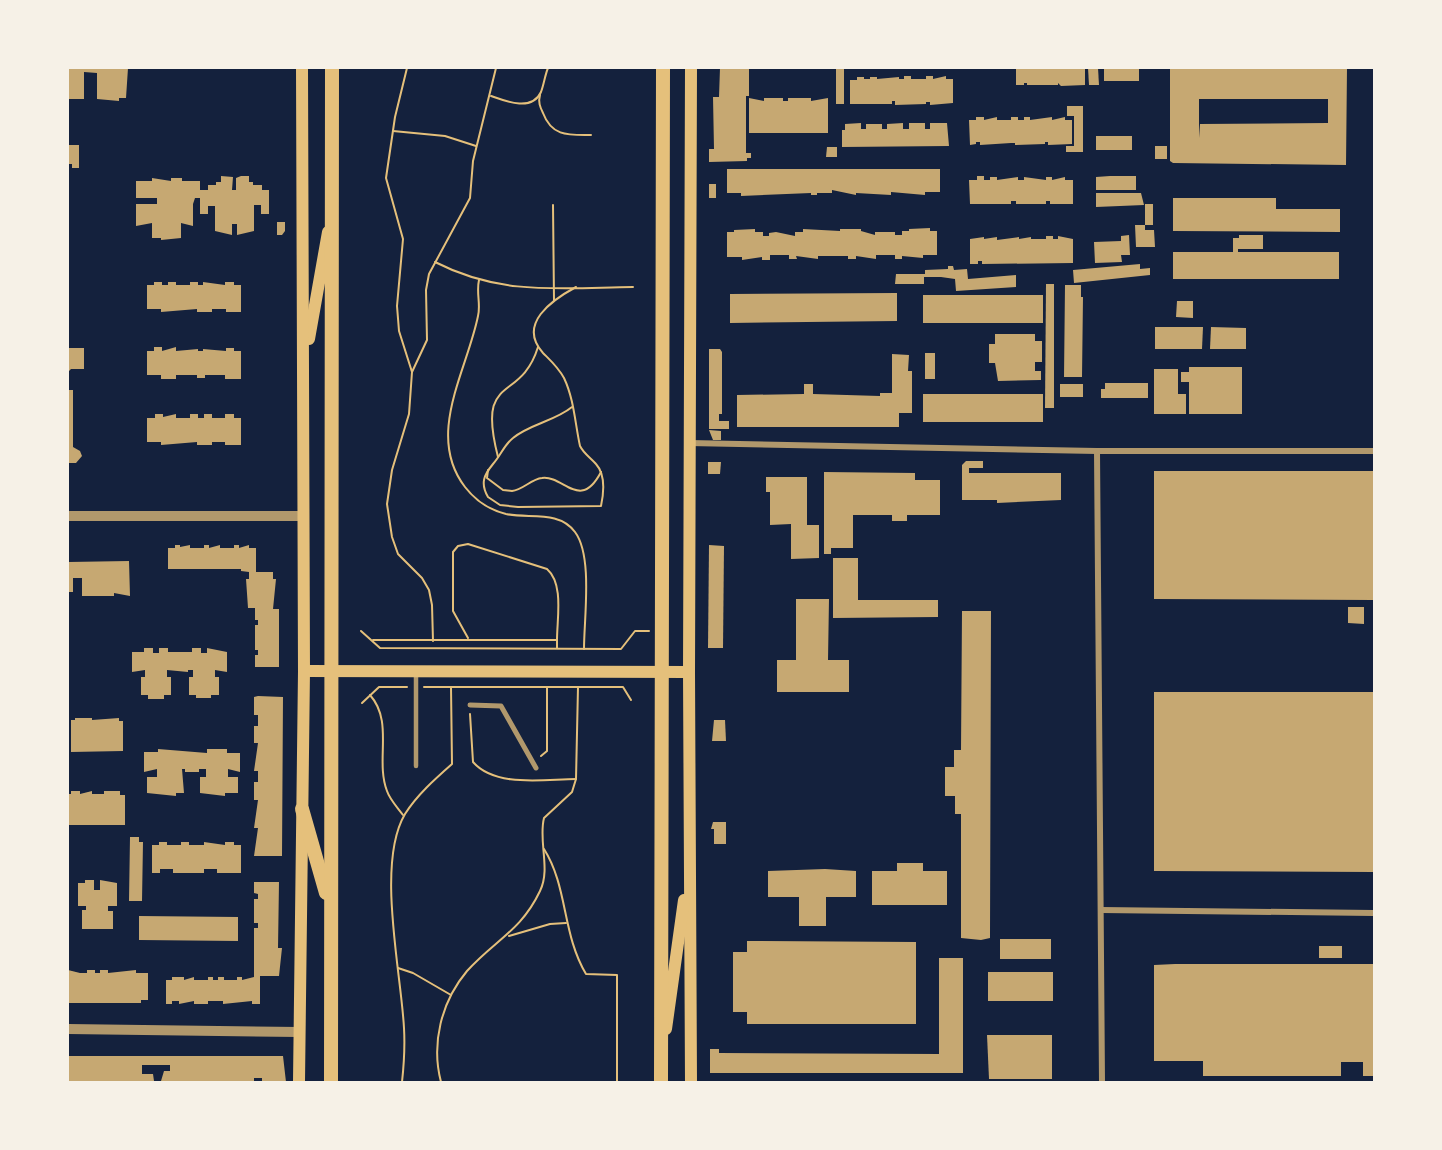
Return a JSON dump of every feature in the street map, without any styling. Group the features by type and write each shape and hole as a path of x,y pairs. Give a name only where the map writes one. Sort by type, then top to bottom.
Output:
{"main road":[{"path":"300,1083 304,671 302,68"},
{"path":"331,1083 332,68"},
{"path":"662,1083 663,68"},
{"path":"691,68 688,672 691,1083"},
{"path":"303,373 332,210"},
{"path":"304,671 688,672"},
{"path":"302,809 331,910"},
{"path":"662,1057 690,859"}],"street":[{"path":"689,443 1097,451 1374,451"},
{"path":"1097,451 1102,1083"},
{"path":"68,516 303,516"},
{"path":"470,705 501,706 536,768"},
{"path":"1101,910 1374,913"},
{"path":"68,1029 299,1032"}],"lane":[{"path":"416,671 416,766"}],"path":[{"path":"407,68 393,131 386,178 403,239 398,282 398,323 412,372 409,414 392,470 387,504 388,520 398,554 422,578 429,590 432,605 433,641"},
{"path":"412,372 427,340 426,290 429,274 470,198 476,146 491,96 496,68"},
{"path":"548,68 540,105 546,122 562,135 591,135"},
{"path":"491,96 520,104 537,97 541,92"},
{"path":"393,131 445,136 476,146"},
{"path":"553,206 554,300"},
{"path":"435,262 479,280 504,286 633,287"},
{"path":"479,280 476,296 479,315 448,425 450,456 460,480 478,501 505,514 554,518 566,523 573,530 584,549 584,649"},
{"path":"572,407 563,414 514,437 488,469 483,480 488,497 500,505 518,507 601,506 603,481 601,472 580,446 570,392 563,376 538,347 533,334 533,324 554,300 576,288"},
{"path":"498,457 490,422 492,407 499,393 528,372 538,347"},
{"path":"488,469 487,478 494,485 512,491 544,477 553,478 573,491 582,490 594,483 601,472"},
{"path":"468,638 453,611 453,552 458,546 468,544 547,569 555,575 557,649"},
{"path":"361,631 380,648 557,649 621,649 635,632 662,632"},
{"path":"373,640 557,640"},
{"path":"362,703 380,687 623,687 631,700"},
{"path":"402,1083 404,1028 392,864 404,816 422,793 452,764 451,687"},
{"path":"547,687 547,751"},
{"path":"441,1083 436,1058 436,1043 446,1007 452,995 467,972 507,937 531,910 542,887 544,818 572,792 576,779 578,687"},
{"path":"370,695 376,702 383,720 383,774 387,794 404,816"},
{"path":"470,705 471,753 479,768 497,777 576,779"},
{"path":"543,846 558,878 566,923 576,957 586,974 617,975 617,1083"},
{"path":"507,937 550,924 566,923"},
{"path":"398,968 413,973 452,995"}],"building":[{"path":"68,68 128,68 126,98 119,98 119,101 97,99 97,73 84,72 84,99 68,99"},
{"path":"720,68 749,68 749,96 746,96 746,153 751,153 751,158 747,158 747,161 709,162 709,149 714,149 713,97 719,97"},
{"path":"836,68 844,68 844,104 836,104"},
{"path":"1016,68 1085,68 1085,85 1061,86 1058,83 1058,85 1027,85 1024,83 1024,85 1016,85"},
{"path":"1088,68 1098,68 1099,85 1089,85"},
{"path":"1104,68 1139,68 1139,81 1104,81"},
{"path":"1170,68 1347,68 1346,165 1173,163 1170,161","holes":["1199,99 1328,99 1328,123 1200,124 1199,138"]},
{"path":"904,76 911,76 911,79 926,79 926,76 933,76 933,79 946,76 946,79 953,79 953,103 930,105 930,102 926,102 926,104 895,105 895,101 892,101 892,104 850,104 850,80 857,80 857,77 904,79"},
{"path":"749,98 764,101 764,98 783,98 783,101 788,101 788,98 811,98 811,101 828,98 828,133 749,133"},
{"path":"1067,106 1083,106 1083,152 1066,152 1066,146 1074,146 1074,116 1067,116"},
{"path":"976,117 984,117 984,120 997,117 997,120 1011,120 1011,117 1018,117 1018,120 1024,120 1024,117 1030,117 1030,120 1052,117 1052,120 1065,117 1065,120 1072,120 1072,144 1048,145 1048,142 1045,142 1045,144 980,145 980,142 976,142 970,145 969,120 976,120"},
{"path":"861,123 861,129 866,129 866,124 882,124 882,129 887,129 887,124 903,123 903,129 909,129 909,123 925,123 925,129 930,129 930,123 947,123 949,146 842,147 842,130 845,130 845,124"},
{"path":"1096,136 1132,136 1132,150 1096,150"},
{"path":"68,145 79,145 79,168 72,168 72,164 68,164"},
{"path":"1155,146 1167,146 1167,159 1155,159"},
{"path":"827,147 837,147 837,157 826,157"},
{"path":"727,169 940,169 940,192 925,192 925,195 891,192 891,195 856,193 856,195 832,190 832,193 817,193 817,195 811,195 811,193 741,196 741,193 727,193"},
{"path":"221,176 233,177 232,190 236,190 236,178 249,176 249,182 253,182 253,185 262,185 262,190 269,190 269,214 261,214 261,205 254,205 254,231 237,235 237,224 232,224 232,235 215,231 215,206 208,206 208,214 200,214 200,198 195,198 193,204 193,226 181,223 181,238 161,240 161,238 152,238 152,223 136,226 136,204 157,204 157,198 136,198 136,181 152,181 152,178 171,181 171,178 182,178 182,181 200,181 200,190 208,190 208,185 221,182"},
{"path":"977,176 984,176 984,180 990,180 990,177 997,177 997,180 1018,177 1018,180 1024,180 1024,177 1046,180 1046,177 1052,177 1052,180 1065,177 1065,180 1073,180 1073,204 1050,204 1050,201 1046,201 1046,204 1016,204 1016,201 1011,201 1011,204 970,204 969,180 977,180"},
{"path":"1136,176 1136,190 1096,190 1096,177"},
{"path":"709,184 716,184 716,198 709,198"},
{"path":"1096,193 1141,193 1144,205 1096,207"},
{"path":"1173,198 1276,198 1276,209 1340,209 1340,232 1173,231"},
{"path":"1145,204 1153,204 1153,225 1145,225"},
{"path":"277,222 285,222 285,231 282,235 277,235"},
{"path":"1135,225 1145,225 1145,230 1154,230 1155,247 1136,247"},
{"path":"930,228 930,231 937,231 937,255 923,255 923,258 902,256 902,259 895,259 895,255 876,255 876,259 856,256 856,259 848,259 848,256 818,256 818,259 796,256 797,259 789,259 789,255 770,255 770,260 762,260 762,257 742,260 742,257 727,257 727,232 734,232 734,230 755,229 755,232 763,232 763,236 776,232 795,236 795,232 803,232 803,229 840,231 840,229 861,229 861,231 875,235 875,232 895,232 895,235 902,235 902,231 909,231 909,229"},
{"path":"1129,235 1130,255 1121,255 1122,262 1095,263 1094,242 1121,241 1121,236"},
{"path":"1239,235 1263,235 1263,249 1238,249 1238,252 1339,252 1339,279 1173,279 1173,252 1233,252 1233,238 1239,238"},
{"path":"1046,236 1053,236 1053,239 1058,239 1058,236 1073,239 1073,263 982,264 982,261 978,261 978,264 970,264 970,239 997,237 997,240 1031,237 1031,239 1046,239"},
{"path":"1140,264 1140,269 1150,268 1150,275 1074,283 1073,270"},
{"path":"948,266 953,266 954,270 967,269 968,279 1016,275 1016,287 956,291 955,279 941,277 924,277 924,284 895,284 896,274 925,274 925,270 948,269"},
{"path":"154,282 162,282 162,285 168,285 168,282 176,282 176,285 190,285 190,282 198,282 198,285 203,285 203,282 225,285 225,282 234,282 234,285 241,285 241,312 212,309 212,312 197,312 197,309 161,312 161,309 147,309 147,285 154,285"},
{"path":"1046,284 1054,284 1054,408 1045,408"},
{"path":"1065,285 1081,285 1081,297 1083,297 1082,377 1064,377"},
{"path":"897,293 897,321 730,323 730,294"},
{"path":"923,295 1043,295 1043,323 923,323"},
{"path":"1177,301 1193,301 1193,318 1176,317"},
{"path":"1155,327 1203,327 1202,349 1155,349"},
{"path":"1211,327 1246,328 1246,349 1210,349"},
{"path":"995,334 1035,334 1035,341 1042,341 1042,362 1035,362 1035,371 1041,371 1041,380 998,381 995,363 989,363 989,344 995,344"},
{"path":"154,347 162,347 162,351 176,347 176,351 198,349 198,351 203,351 203,349 226,351 226,348 234,348 234,351 241,351 241,379 225,379 225,375 205,375 205,378 197,378 197,375 176,375 176,379 161,379 161,375 147,375 147,351 154,351"},
{"path":"68,348 84,348 84,369 71,369 68,372"},
{"path":"709,349 720,349 722,352 722,414 719,414 719,421 729,421 729,429 709,429"},
{"path":"925,353 935,353 935,379 925,379"},
{"path":"892,354 909,355 908,371 912,371 912,413 899,413 899,427 737,427 737,395 804,394 804,384 813,384 813,394 880,396 880,393 892,393"},
{"path":"1189,367 1242,367 1242,414 1189,414 1189,382 1181,382 1181,372 1189,372"},
{"path":"1154,369 1178,369 1178,394 1186,394 1186,414 1154,414"},
{"path":"1105,383 1148,383 1148,398 1101,398 1101,389 1105,389"},
{"path":"1060,384 1083,384 1083,397 1060,397"},
{"path":"68,390 73,390 73,447 80,451 82,456 76,463 68,463"},
{"path":"923,394 1043,394 1043,422 923,422"},
{"path":"155,414 163,414 163,417 176,414 176,418 190,418 190,414 198,414 198,418 204,418 204,414 212,414 212,418 225,418 225,414 234,414 234,418 241,418 241,445 212,442 212,445 197,445 197,442 161,445 161,442 147,442 147,418 155,418"},
{"path":"709,430 721,431 721,440 713,440"},
{"path":"966,461 983,461 983,468 969,468 969,473 1061,473 1061,500 997,503 997,500 962,500 962,465"},
{"path":"708,462 721,462 720,474 708,474"},
{"path":"1154,471 1374,471 1374,600 1154,599"},
{"path":"824,472 915,473 915,480 940,480 940,515 907,515 907,521 892,521 892,515 853,515 853,548 831,548 831,554 824,554"},
{"path":"766,477 807,477 807,525 819,525 819,558 791,559 791,524 770,525 770,492 766,492"},
{"path":"175,545 204,548 204,545 209,545 209,548 220,545 220,548 234,548 234,545 239,545 239,548 249,545 249,548 256,548 256,572 273,572 273,579 276,579 273,609 279,609 279,667 255,667 255,655 258,655 258,650 255,650 255,625 258,625 258,620 255,620 255,608 248,608 246,579 249,579 249,572 241,571 241,569 168,569 168,548 175,548"},
{"path":"709,545 724,546 723,648 708,648"},
{"path":"833,558 858,558 858,600 938,600 938,617 833,618"},
{"path":"129,561 130,596 114,593 114,596 82,596 82,578 73,578 73,592 68,592 68,562"},
{"path":"796,599 829,599 828,660 849,660 849,692 777,692 777,660 796,660"},
{"path":"1348,607 1364,607 1364,624 1348,623"},
{"path":"962,611 991,611 990,938 981,940 961,938 961,814 955,814 955,796 945,796 945,767 954,767 954,750 961,750"},
{"path":"144,648 153,648 153,653 159,653 159,648 168,648 168,652 192,652 192,648 201,648 201,653 207,653 207,648 227,652 227,672 215,670 215,677 219,677 219,695 211,695 211,698 196,698 196,695 189,695 189,677 193,677 193,670 188,670 188,672 167,670 167,677 171,677 171,695 164,695 164,699 148,699 148,695 141,695 141,677 145,677 145,670 132,672 132,652 144,652"},
{"path":"1154,692 1374,692 1374,872 1154,871"},
{"path":"254,697 283,697 282,856 254,856 258,828 254,828 258,800 254,800 254,782 258,782 258,771 254,771 258,743 254,743 254,726 258,726 258,715 254,715"},
{"path":"92,718 92,720 119,718 119,721 123,721 123,751 71,752 71,720"},
{"path":"714,720 725,720 726,741 712,741"},
{"path":"158,749 207,753 207,749 227,749 227,753 240,753 240,772 228,769 228,777 238,777 238,793 225,793 225,796 200,793 200,777 206,777 206,769 199,769 199,772 185,772 185,769 182,769 184,793 176,793 176,796 147,793 147,777 157,777 157,769 144,772 144,752 158,752"},
{"path":"71,791 80,791 80,794 92,791 92,794 104,794 104,791 120,791 120,795 125,795 125,825 68,825 68,794 71,794"},
{"path":"713,822 726,822 726,844 714,844 714,829 711,829"},
{"path":"130,837 139,837 139,842 143,842 142,901 129,901"},
{"path":"159,842 167,842 167,845 181,845 181,842 189,842 189,845 204,845 204,842 225,845 225,842 234,842 234,845 241,845 241,873 217,873 217,869 204,869 204,873 173,873 173,869 160,869 160,873 152,873 152,845 159,845"},
{"path":"897,863 923,863 923,871 947,871 947,905 872,905 872,871 897,871"},
{"path":"825,869 856,871 856,897 826,897 826,926 799,926 799,897 768,897 768,871"},
{"path":"85,880 94,880 94,890 100,890 100,880 117,883 117,906 108,906 108,911 113,911 113,929 82,929 82,910 86,910 86,906 78,906 78,883 85,883"},
{"path":"254,882 279,882 278,948 282,948 279,976 260,976 260,1004 252,1004 252,1001 223,1004 223,1001 208,1001 208,1004 194,1004 194,1001 179,1004 179,1001 172,1001 172,1004 166,1004 166,980 172,980 172,977 184,977 184,980 194,977 194,980 208,980 208,977 213,977 213,980 218,980 218,977 224,977 224,980 237,980 237,977 242,977 242,980 254,977 254,928 258,928 258,923 254,923 254,899 258,899 258,894 254,893"},
{"path":"139,916 238,917 238,941 139,940"},
{"path":"1000,939 1051,939 1051,959 1000,959"},
{"path":"747,941 916,942 916,1024 747,1024 747,1012 733,1012 733,952 747,952"},
{"path":"1319,946 1342,946 1342,958 1319,958"},
{"path":"939,958 963,958 963,1073 710,1073 710,1049 719,1049 719,1053 939,1054"},
{"path":"1374,964 1374,1076 1363,1076 1363,1062 1341,1062 1341,1076 1203,1076 1203,1061 1154,1061 1154,965"},
{"path":"68,970 87,973 87,970 95,970 95,973 100,973 100,970 108,970 108,973 136,970 136,973 148,973 148,1000 141,1000 141,1003 68,1003"},
{"path":"988,972 1053,972 1053,1001 988,1001"},
{"path":"987,1035 1052,1035 1052,1079 989,1079"},
{"path":"68,1056 283,1056 286,1082 262,1082 262,1078 254,1078 254,1082 161,1081 164,1071 170,1071 170,1065 142,1065 142,1074 153,1074 154,1081 68,1081"}]}
